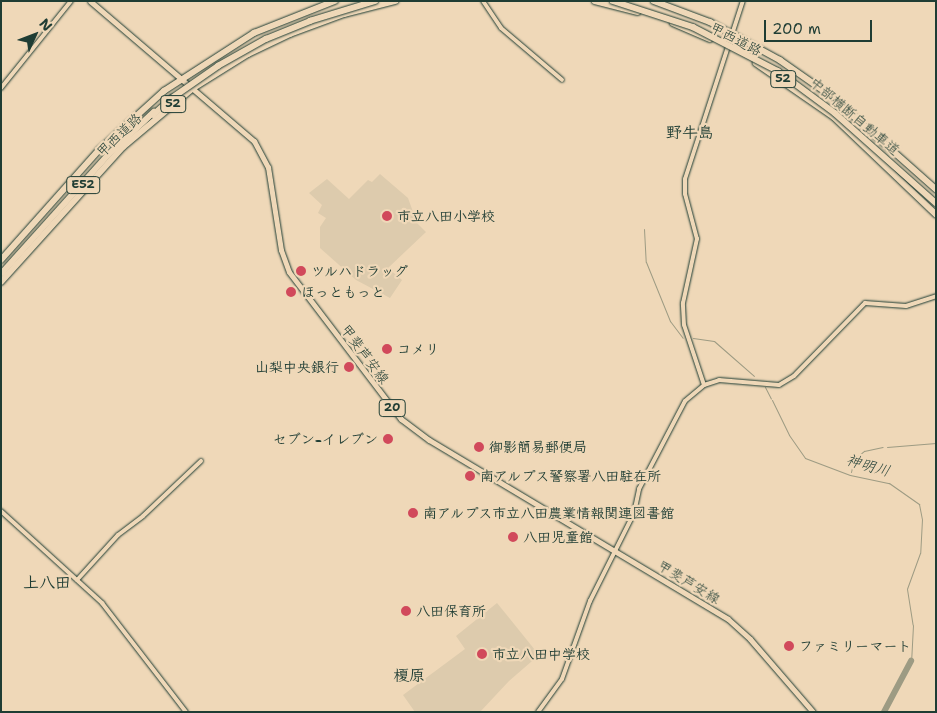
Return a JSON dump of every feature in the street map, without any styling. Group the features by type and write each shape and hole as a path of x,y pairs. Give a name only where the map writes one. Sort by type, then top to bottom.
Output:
{"highway":[{"name":"甲西道路","path":"1,260 110,139 180,80 254,33 334,1"},
{"name":"E52","path":"1,274 108,155 172,98 218,66 266,39 332,13 375,1"},
{"name":"甲西道路","path":"1,280 123,148 192,89 248,54 290,34 344,14 395,1"},
{"name":"甲西道路","path":"595,1 668,21 727,47 775,74 828,112 936,214"},
{"name":"中部横断自動車道","path":"613,1 693,27 778,71 835,113 936,204"},
{"name":"甲西道路","path":"654,1 732,33 780,60 830,95 936,189"},
{"name":"E52","path":"1,280 84,184 172,98"}],"main road":[{"name":"甲斐芦安線","path":"90,1 180,80 248,134 260,150 268,167 281,250 289,272 401,419 429,440 615,551 737,627 813,712"}],"street":[{"path":"1,88 71,1"},
{"path":"483,1 501,28 562,80"},
{"path":"704,385 684,325 683,303 697,239 685,194 685,179 743,1"},
{"path":"538,712 562,679 590,601 634,513 639,489 673,420 685,401 704,385 719,380 779,385 794,376 865,303 906,306 936,296"},
{"path":"78,580 118,536 143,516 201,461"},
{"path":"1,511 78,580 123,626 186,712"}],"shaded area":[{"path":"380,174 408,198 417,223 426,232 388,268 402,280 390,298 356,280 320,248 320,227 326,218 318,213 322,205 309,193 327,179 349,199 368,180 372,182"},
{"path":"497,603 539,655 509,681 480,712 415,712 403,695 465,649 456,636"}],"waterway":[{"name":"神明川","path":"644,229 646,262 670,321 683,338"},
{"name":"神明川","path":"693,338 714,341 754,376"},
{"name":"神明川","path":"765,387 771,399"},
{"name":"神明川","path":"772,400 789,435 805,458 850,475 889,483 919,504 922,519 920,553 907,589 913,625 911,661"},
{"path":"887,447 936,443"},
{"path":"851,472 854,459 864,451 883,447"},
{"name":"神明川","path":"884,712 911,661"}],"place":[{"name":"市立八田小学校","path":"387,216"},
{"name":"ツルハドラッグ","path":"301,271"},
{"name":"ほっともっと","path":"291,292"},
{"name":"コメリ","path":"387,349"},
{"name":"山梨中央銀行","path":"349,367"},
{"name":"セブン-イレブン","path":"388,439"},
{"name":"御影簡易郵便局","path":"479,447"},
{"name":"南アルプス警察署八田駐在所","path":"470,476"},
{"name":"南アルプス市立八田農業情報関連図書館","path":"413,513"},
{"name":"八田児童館","path":"513,537"},
{"name":"八田保育所","path":"406,611"},
{"name":"ファミリーマート","path":"789,646"},
{"name":"市立八田中学校","path":"482,654"}],"district":[{"name":"野牛島","path":"690,133"},
{"name":"上八田","path":"47,583"},
{"name":"榎原","path":"409,676"}]}
